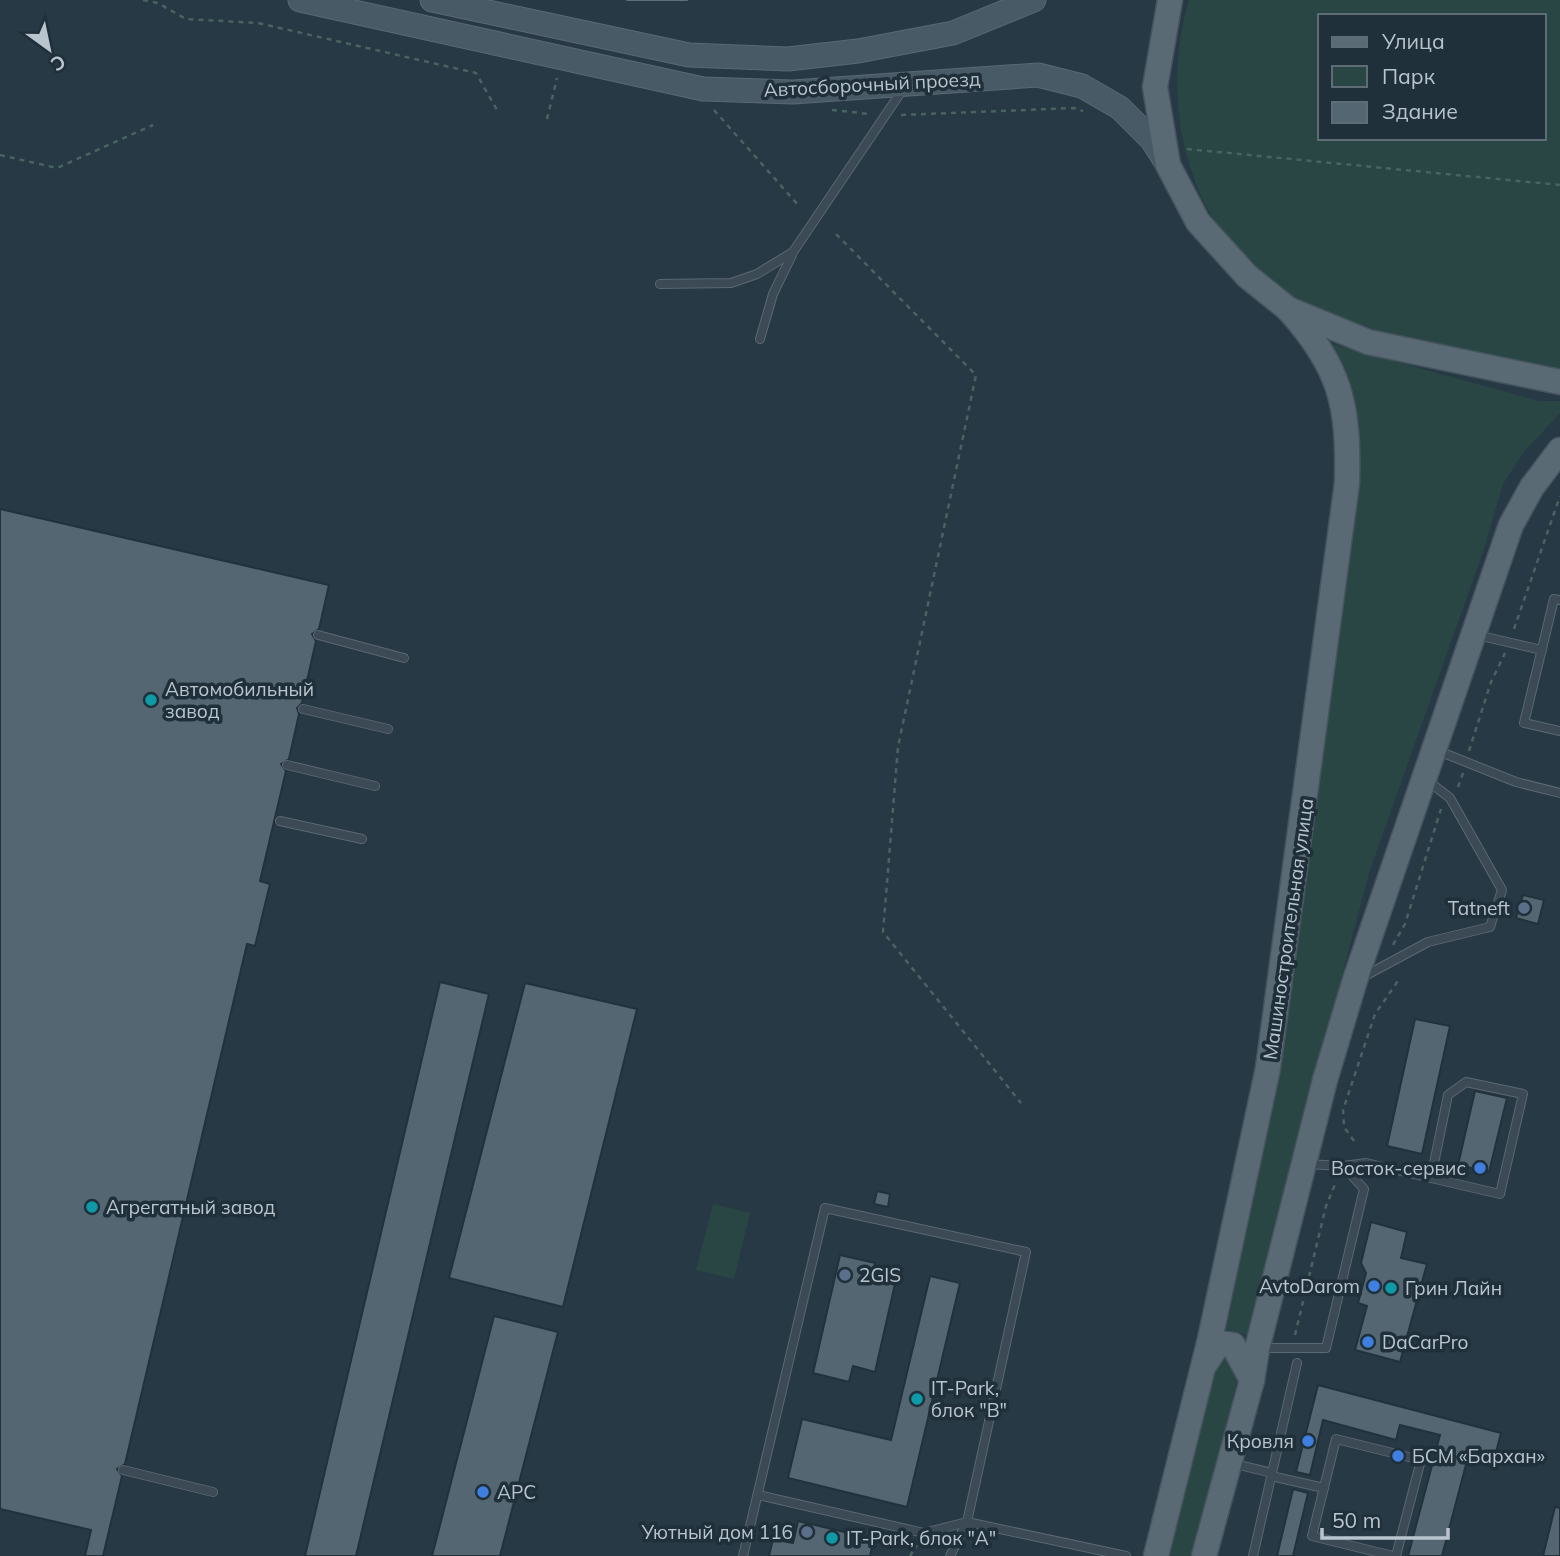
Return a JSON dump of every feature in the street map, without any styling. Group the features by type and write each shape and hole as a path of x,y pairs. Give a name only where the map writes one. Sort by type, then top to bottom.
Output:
{"main road":[{"path":"1170,0 1155,87 1167,156 1198,222 1247,276 1288,309 1368,342 1560,382"},
{"name":"Машиностроительная улица","path":"1156,1556 1203,1366 1268,1068 1347,483 1348,446 1344,407 1334,373 1316,340 1288,309"},
{"path":"1204,1556 1252,1380 1257,1349 1304,1164 1355,980 1511,526 1532,487 1560,450"},
{"path":"1203,1366 1219,1343 1233,1345 1252,1380"}],"street":[{"name":"Автосборочный проезд","path":"299,0 559,65 687,86 793,92 1038,75 1082,86 1120,108 1167,156"},
{"name":"Автосборочный проезд","path":"432,0 689,55 788,59 858,51 953,33 1034,0"}],"lane":[{"path":"760,339 773,294 793,252 906,83"},
{"path":"660,284 731,283 757,274 793,252"},
{"path":"1560,600 1554,599 1524,723 1560,731"},
{"path":"1474,634 1542,650"},
{"path":"318,635 404,658"},
{"path":"303,709 388,729"},
{"path":"1433,749 1516,782 1560,793"},
{"path":"287,765 375,786"},
{"path":"1355,980 1428,942 1490,927 1502,890 1450,798 1423,777"},
{"path":"280,821 362,839"},
{"path":"1304,1164 1343,1166 1366,1163 1500,1194 1523,1094 1466,1082 1448,1095 1431,1178"},
{"path":"1257,1349 1325,1348 1364,1189 1343,1166"},
{"path":"743,1556 825,1208 1026,1252 967,1522 950,1556"},
{"path":"1253,1556 1297,1363"},
{"path":"1336,1439 1421,1460 1395,1556 1312,1535 1336,1439"},
{"path":"1228,1462 1324,1488"},
{"path":"123,1470 213,1492"},
{"path":"758,1495 924,1533 967,1522 1126,1556"}],"path":[{"path":"143,0 158,3 186,19 258,23 476,73 498,110"},
{"path":"547,119 559,65"},
{"path":"711,106 799,206"},
{"path":"868,114 885,116 1075,108 1088,113"},
{"path":"0,155 57,168 153,125"},
{"path":"1167,156 1560,185"},
{"path":"836,234 976,375 898,747 883,932 1021,1103"},
{"path":"1514,629 1560,496"},
{"path":"1469,751 1491,682 1505,653"},
{"path":"1458,787 1463,773"},
{"path":"1393,945 1405,925 1441,809"},
{"path":"1353,1141 1344,1127 1343,1110 1367,1033 1376,1013 1398,981 1396,978"},
{"path":"1294,1335 1326,1206 1336,1182"}],"green space":[{"path":"1189,0 1560,0 1560,373 1446,350 1339,321 1314,310 1262,275 1230,243 1212,217 1198,188 1187,158 1181,126 1177,94 1178,62"},
{"path":"1332,344 1539,401 1560,401 1560,413 1524,452 1503,484 1484,549 1369,873 1248,1335 1226,1330 1279,1072 1355,407 1345,373"},
{"path":"713,1204 750,1213 734,1279 696,1270"},
{"path":"1226,1357 1234,1362 1239,1372 1197,1556 1170,1556 1214,1363"}],"building":[{"path":"0,509 329,585 319,629 312,634 316,641 302,703 297,708 299,714 289,759 281,764 286,771 260,881 270,884 255,946 247,944 125,1464 117,1469 122,1476 103,1556 85,1556 91,1530 0,1509"},
{"path":"1523,895 1544,900 1538,924 1516,918"},
{"path":"440,982 489,994 356,1556 305,1556"},
{"path":"525,983 637,1009 563,1307 449,1278"},
{"path":"1415,1019 1450,1026 1422,1154 1387,1146"},
{"path":"1475,1091 1507,1098 1489,1172 1458,1165"},
{"path":"877,1191 890,1194 888,1207 874,1204"},
{"name":"Грин Лайн","path":"1371,1222 1407,1232 1401,1258 1427,1264 1400,1362 1355,1350 1367,1306 1358,1303 1366,1273 1361,1263"},
{"path":"840,1255 875,1263 872,1278 895,1284 875,1372 853,1366 849,1382 813,1373"},
{"name":"IT-Park, блок \"В\"","path":"930,1276 960,1283 907,1507 788,1478 802,1419 891,1440"},
{"path":"494,1316 558,1332 500,1556 432,1556"},
{"path":"1318,1385 1501,1433 1494,1460 1469,1453 1442,1556 1408,1556 1440,1435 1400,1425 1396,1440 1323,1420 1310,1475 1296,1472"},
{"path":"1293,1489 1308,1493 1293,1556 1277,1556"},
{"path":"1555,1507 1560,1508 1560,1556 1543,1556"},
{"name":"IT-Park, блок \"А\"","path":"798,1521 874,1539 870,1556 769,1556 773,1539 793,1543"}],"tram line":[{"path":"627,0 687,0"}],"place":[{"name":"Автомобильный завод","path":"151,700"},
{"name":"Tatneft","path":"1524,908"},
{"name":"Восток-сервис","path":"1480,1168"},
{"name":"Агрегатный завод","path":"92,1207"},
{"name":"2GIS","path":"845,1275"},
{"name":"AvtoDarom","path":"1374,1286"},
{"name":"Грин Лайн","path":"1391,1288"},
{"name":"DaCarPro","path":"1368,1342"},
{"name":"IT-Park, блок \"В\"","path":"917,1399"},
{"name":"Кровля","path":"1308,1441"},
{"name":"БСМ «Бархан»","path":"1398,1456"},
{"name":"АРС","path":"483,1492"},
{"name":"Уютный дом 116","path":"807,1532"},
{"name":"IT-Park, блок \"А\"","path":"832,1538"}]}
